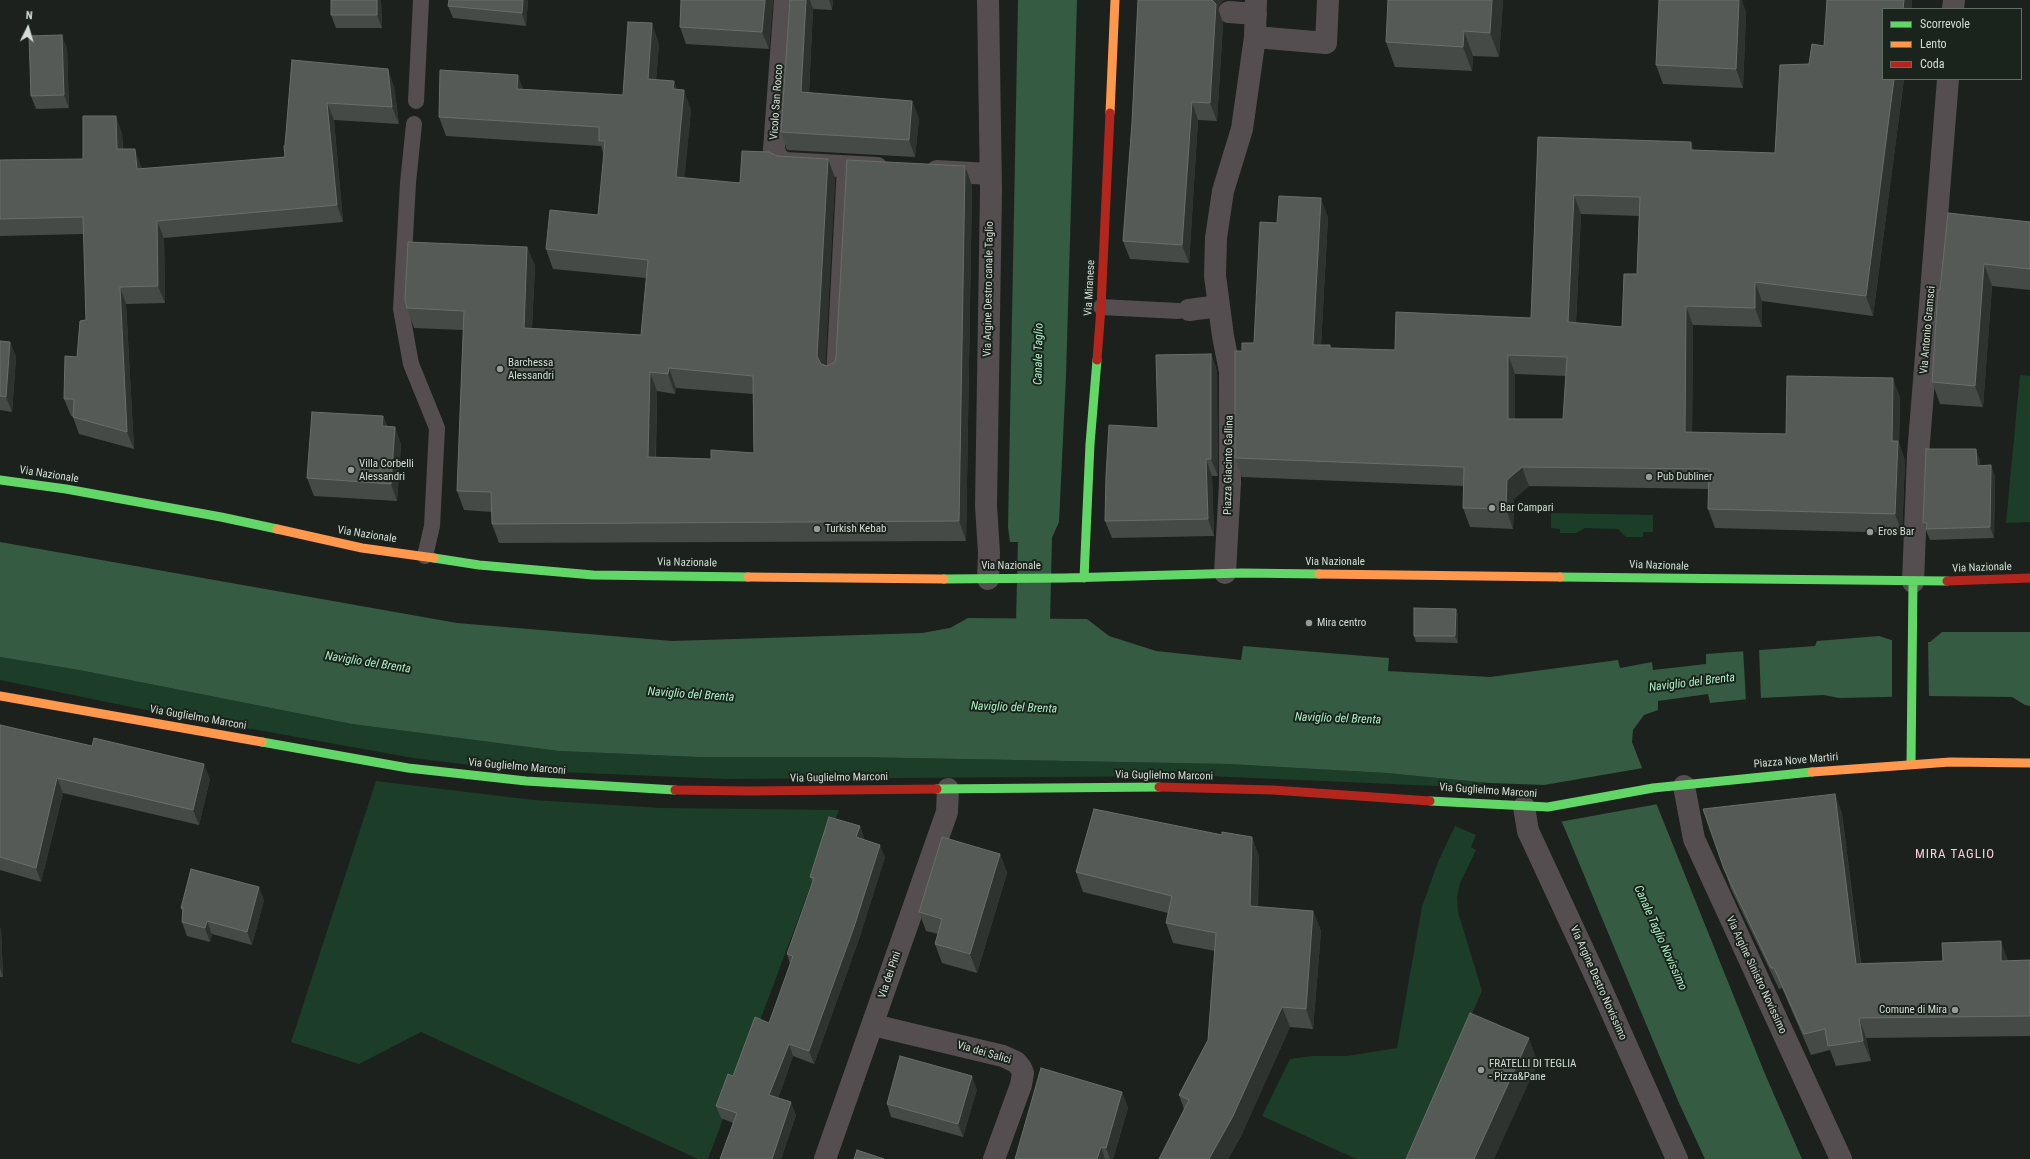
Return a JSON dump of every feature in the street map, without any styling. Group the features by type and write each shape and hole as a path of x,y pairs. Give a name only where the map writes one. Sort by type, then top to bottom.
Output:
{"main road":[{"name":"Via Miranese","path":"1084,578 1090,444 1101,308 1115,0"},
{"name":"Via Nazionale","path":"0,480 66,489 221,517 362,548 479,565 593,574 993,579 1084,578 1225,573 1913,582 1977,582 2030,578"},
{"path":"1911,764 1911,634 1913,582"},
{"name":"Via Guglielmo Marconi","path":"0,696 71,707 408,768 526,781 642,789 749,792 1155,787 1273,790 1524,807 1548,807 1653,788 1684,786"},
{"name":"Piazza Nove Martiri","path":"1684,786 1767,775 1911,764 1950,762 2030,763"}],"street":[{"name":"Vicolo San Rocco","path":"785,0 774,149 777,158 785,163 990,174"},
{"name":"Via Argine Destro canale Taglio","path":"988,0 990,174 986,506 989,553 993,579"},
{"path":"1255,37 1326,43 1328,0"},
{"path":"1229,12 1256,7"},
{"name":"Piazza Giacinto Gallina","path":"1225,573 1230,483 1230,372 1223,336 1215,276 1216,238 1223,192 1242,129 1255,37 1256,7"},
{"name":"Via Antonio Gramsci","path":"1913,582 1918,455 1948,80"},
{"path":"1184,310 1219,306"},
{"name":"Via Argine Sinistro Novissimo","path":"1684,786 1694,839 1841,1159"},
{"name":"Via dei Pini","path":"825,1159 947,812 948,789"},
{"name":"Via Argine Destro Novissimo","path":"1524,807 1528,831 1600,986 1676,1159"},
{"name":"Via dei Salici","path":"873,1025 1003,1056 1016,1062 1024,1073 994,1159"}],"lane":[{"path":"416,101 421,0"},
{"path":"414,124 408,183 401,309 411,364 436,428 432,526 425,556"},
{"path":"834,376 845,166"},
{"path":"1101,308 1184,310"}],"shaded area":[{"path":"2020,375 2030,376 2030,522 2006,523"},
{"path":"1551,513 1653,515 1653,532 1643,532 1643,537 1626,537 1618,529 1585,528 1576,533 1560,533 1560,529 1551,528"},
{"path":"0,657 79,670 352,724 559,751 698,757 855,757 1228,764 1386,773 1490,783 1460,787 1208,776 727,779 512,770 413,758 136,708 0,680"},
{"path":"376,781 533,800 661,808 839,810 708,1159 698,1159 421,1032 359,1064 291,1042"},
{"path":"1455,826 1476,835 1471,847 1476,850 1460,883 1457,897 1458,912 1482,991 1407,1159 1356,1159 1262,1116 1290,1059 1313,1056 1347,1056 1397,1048 1422,907 1438,862"}],"water":[{"path":"1018,0 1077,0 1066,376 1059,522 1050,542 1010,542 1008,527"},
{"path":"0,542 457,623 672,641 922,633 950,628 968,618 1087,619 1109,636 1156,651 1241,660 1243,646 1389,658 1388,671 1490,677 1618,660 1620,668 1652,662 1653,670 1706,664 1706,654 1815,646 1817,641 1879,636 1891,640 1930,642 1942,632 2030,632 2030,706 2025,705 2012,697 1928,696 1839,698 1824,695 1759,698 1710,703 1708,694 1658,701 1658,710 1644,715 1633,730 1632,742 1642,768 1765,1074 1802,1159 1705,1159 1679,1103 1564,827 1544,785 1490,783 1386,773 1228,764 855,757 698,757 559,751 352,724 79,670 0,657"}],"pier":[{"path":"1892,638 1928,640 1929,698 1892,700"},
{"path":"1759,648 1761,700 1746,701 1743,649"},
{"path":"1643,768 1658,804 1559,822 1545,793 1544,785"}],"building":[{"path":"331,0 377,0 377,15 331,15"},
{"path":"449,0 523,0 522,13 448,6"},
{"path":"681,0 765,0 762,32 680,27"},
{"path":"790,0 806,0 801,92 912,101 909,140 781,132"},
{"path":"1138,0 1212,0 1216,4 1210,103 1192,102 1182,245 1123,241 1132,123"},
{"path":"1388,0 1492,0 1490,33 1464,31 1463,47 1386,42"},
{"path":"1659,0 1739,0 1736,69 1656,65"},
{"path":"1827,0 1904,0 1903,8 1882,8 1882,80 1894,80 1866,296 1755,282 1755,308 1686,306 1685,432 1786,434 1787,376 1893,378 1892,441 1898,441 1895,514 1708,509 1709,469 1522,467 1507,480 1506,509 1463,508 1464,467 1235,458 1235,351 1242,351 1242,343 1254,343 1260,222 1277,223 1279,196 1321,198 1313,345 1330,345 1330,348 1395,350 1396,312 1531,318 1538,137 1691,142 1691,150 1775,153 1780,65 1809,64 1812,44 1824,46","holes":["1574,195 1640,197 1637,274 1624,274 1622,327 1568,322","1508,355 1567,357 1563,419 1508,419"]},
{"path":"628,22 652,23 648,79 674,81 673,89 684,90 676,177 740,183 742,151 769,152 777,156 828,159 817,356 821,364 827,366 835,362 836,357 847,160 965,166 959,521 492,524 491,492 457,491 464,311 407,308 405,299 408,242 527,247 524,328 641,335 648,260 546,249 550,210 598,215 605,141 599,141 599,127 439,117 440,70 518,75 517,89 623,95","holes":["669,368 753,376 754,453 711,450 711,459 648,457 650,372 668,374"]},
{"path":"62,35 64,95 31,96 29,36"},
{"path":"292,60 388,69 392,107 327,103 337,205 157,221 158,286 120,287 127,432 73,417 74,399 64,399 65,356 77,357 80,321 86,320 83,217 0,219 0,160 83,159 83,116 116,116 117,149 135,149 137,169 285,157 284,146"},
{"path":"1948,213 2030,222 2030,269 1984,264 1975,386 1932,382 1938,289 1940,290"},
{"path":"0,341 10,342 6,397 0,396"},
{"path":"1211,354 1211,459 1206,459 1208,519 1105,521 1109,425 1158,428 1156,355"},
{"name":"Villa Corbelli Alessandri","path":"312,412 383,416 382,426 395,427 391,484 307,478"},
{"path":"1926,449 1976,449 1977,466 1991,465 1990,527 1926,529 1927,523 1923,523"},
{"path":"1414,608 1456,609 1455,636 1414,636"},
{"path":"0,725 92,746 94,738 204,764 193,810 57,778 36,868 0,857"},
{"path":"1835,794 1856,964 1943,961 1942,943 2001,941 2001,961 2030,960 2030,1016 1859,1018 1863,1041 1828,1046 1825,1029 1804,1034 1774,968 1771,968 1724,869 1703,809"},
{"path":"1094,809 1222,835 1222,832 1252,837 1250,906 1313,911 1306,1009 1282,1007 1233,1116 1209,1159 1159,1159 1189,1100 1179,1095 1208,1040 1216,933 1166,923 1172,896 1076,872"},
{"path":"829,817 860,826 856,837 880,845 854,927 809,1051 789,1044 769,1095 791,1102 772,1159 720,1159 737,1113 716,1106 728,1074 733,1076 755,1017 769,1023 793,956 787,954 814,878 810,877"},
{"path":"942,837 1000,854 970,954 935,944 942,919 919,912"},
{"path":"191,869 259,887 247,932 207,921 205,928 182,922 183,908 181,908"},
{"path":"1470,1013 1529,1038 1474,1159 1406,1159"},
{"path":"900,1056 972,1076 958,1124 887,1104"},
{"path":"1041,1068 1122,1092 1106,1148 1101,1147 1097,1159 1015,1159"},
{"path":"857,1150 884,1159 854,1159"}],"waterway":[{"name":"Canale Taglio","path":"1032,665 1036,496"}],"traffic: fast":[{"path":"1084,578 1090,444 1097,360"},
{"path":"0,480 66,489 221,517 277,529"},
{"path":"434,558 479,565 593,575 748,577"},
{"path":"944,579 1065,578 1242,573 1319,574"},
{"path":"1560,577 1947,581"},
{"path":"1911,764 1913,582"},
{"path":"262,742 408,768 526,781 675,790"},
{"path":"1430,801 1548,807 1653,788 1812,772"},
{"path":"937,789 1159,787"}],"traffic: slow":[{"path":"1110,113 1115,0"},
{"path":"277,529 362,548 434,558"},
{"path":"1319,574 1560,577"},
{"path":"748,577 944,579"},
{"path":"0,696 262,742"},
{"path":"1812,772 1950,762 2030,763"}],"traffic: jam":[{"path":"1097,360 1101,307 1110,113"},
{"path":"1947,581 2030,578"},
{"path":"1159,787 1273,790 1430,801"},
{"path":"675,790 749,791 937,789"}],"place":[{"name":"Barchessa Alessandri","path":"500,369"},
{"name":"Villa Corbelli Alessandri","path":"351,470"},
{"name":"Pub Dubliner","path":"1649,477"},
{"name":"Bar Campari","path":"1492,508"},
{"name":"Turkish Kebab","path":"817,529"},
{"name":"Eros Bar","path":"1870,532"},
{"name":"Mira centro","path":"1309,623"},
{"name":"Comune di Mira","path":"1955,1010"},
{"name":"FRATELLI DI TEGLIA - Pizza&Pane","path":"1481,1070"}],"district":[{"name":"MIRA TAGLIO","path":"1955,855"}],"water label":[{"name":"Naviglio del Brenta","path":"368,663"},
{"name":"Naviglio del Brenta","path":"1692,683"},
{"name":"Naviglio del Brenta","path":"691,695"},
{"name":"Naviglio del Brenta","path":"1014,708"},
{"name":"Naviglio del Brenta","path":"1338,719"},
{"name":"Canale Taglio Novissimo","path":"1660,938"}]}
